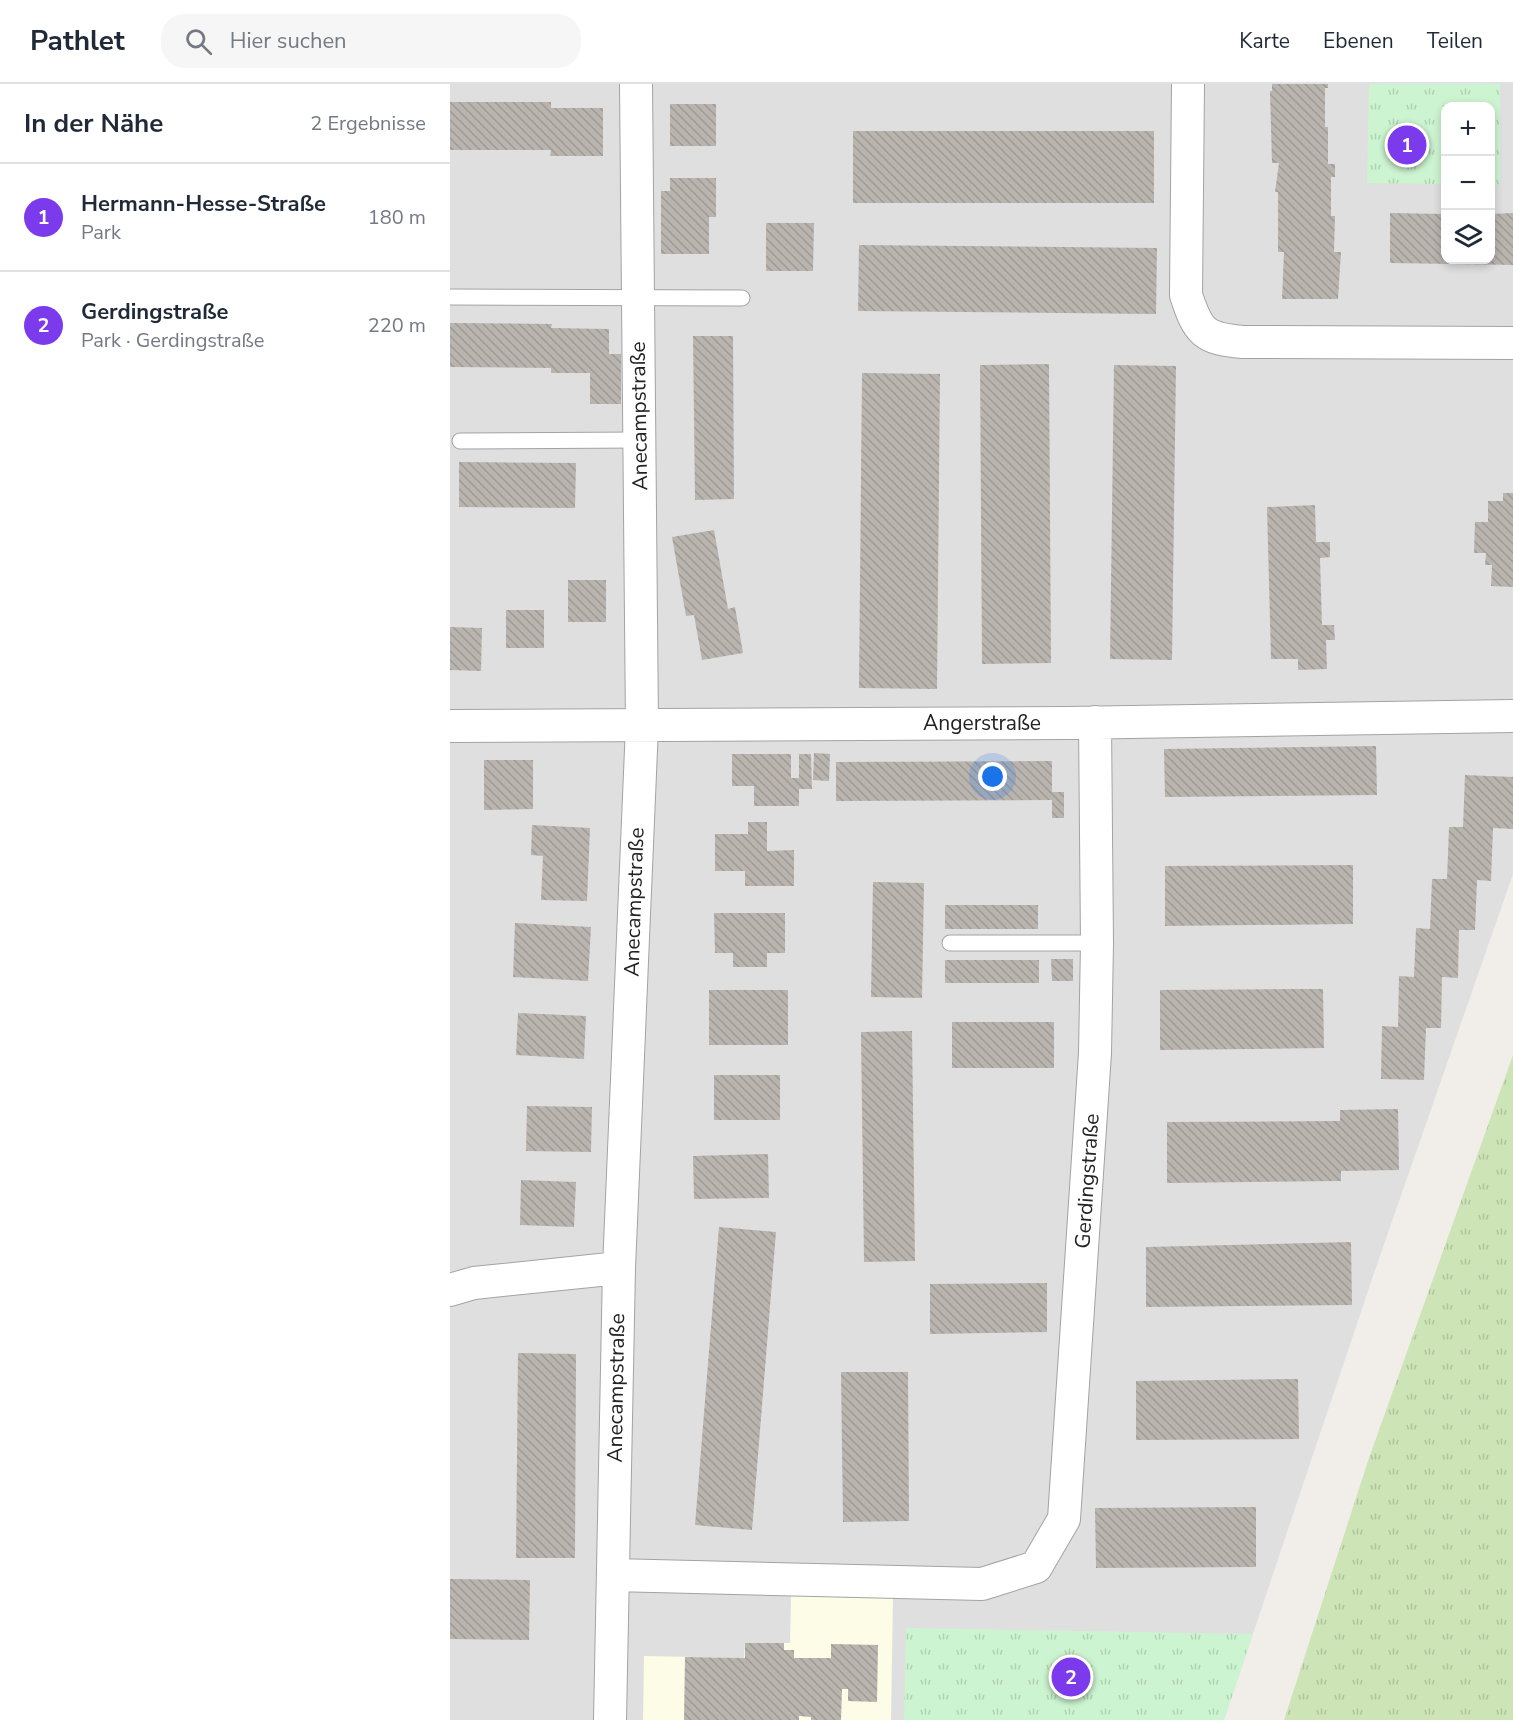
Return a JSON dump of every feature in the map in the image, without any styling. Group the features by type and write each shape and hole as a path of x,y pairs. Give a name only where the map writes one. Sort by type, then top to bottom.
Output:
{"street":[{"name":"Anecampstraße","path":"610,1720 619,1268 642,726 636,84"},
{"path":"1188,84 1186,295 1192,314 1201,329 1216,340 1243,342 1513,343"},
{"name":"Angerstraße","path":"450,726 1095,722 1513,716"},
{"name":"Gerdingstraße","path":"613,1575 982,1584 1036,1567 1064,1519 1095,1053 1097,943 1095,722"},
{"path":"450,1290 474,1283 619,1268"}],"lane":[{"path":"450,297 742,298"},
{"path":"460,441 640,440"},
{"path":"950,943 1097,943"}],"shaded area":[{"path":"450,84 1513,84 1513,874 1373,1276 1224,1720 450,1720"},
{"path":"791,1596 893,1598 891,1720 643,1720 644,1656 744,1658 745,1643 790,1643"}],"green space":[{"path":"1369,84 1500,84 1500,185 1495,185 1495,102 1441,102 1441,184 1367,183"},
{"path":"1513,1055 1513,1720 1284,1720 1368,1461"},
{"path":"906,1628 1253,1634 1224,1720 904,1720"}],"building":[{"path":"1272,84 1328,84 1328,88 1325,88 1325,127 1328,127 1328,164 1335,164 1335,177 1331,177 1331,216 1335,216 1334,252 1341,252 1338,299 1282,299 1284,252 1278,252 1278,192 1275,192 1279,163 1272,163 1270,91 1272,91"},
{"path":"450,102 551,102 551,108 603,108 603,156 550,156 551,150 450,150"},
{"path":"670,104 716,104 716,146 670,146"},
{"path":"853,131 1154,131 1154,203 853,203"},
{"path":"670,178 716,178 716,217 709,217 709,254 661,254 661,191 670,191"},
{"path":"1390,213 1441,214 1441,264 1390,263"},
{"path":"1513,213 1513,265 1452,264 1495,264 1495,214"},
{"path":"766,223 814,223 813,271 766,271"},
{"path":"859,245 1157,248 1156,314 858,311"},
{"path":"450,323 552,324 551,328 609,329 609,354 621,354 621,404 590,404 590,373 551,373 551,368 450,367"},
{"path":"693,336 733,336 734,499 695,500"},
{"path":"1049,364 1051,663 982,664 980,365"},
{"path":"1114,365 1176,366 1172,660 1110,659"},
{"path":"862,373 940,374 937,689 859,688"},
{"path":"459,462 576,463 575,508 459,507"},
{"path":"1503,493 1513,493 1513,587 1491,586 1492,565 1485,565 1486,553 1474,553 1475,522 1488,522 1488,501 1503,501"},
{"path":"1315,505 1316,542 1330,542 1330,557 1320,558 1322,625 1334,625 1335,640 1326,640 1327,669 1298,670 1298,659 1271,659 1267,507"},
{"path":"714,530 728,609 735,607 743,653 702,660 694,615 686,616 672,537"},
{"path":"568,580 606,580 606,622 568,622"},
{"path":"506,610 544,610 544,648 506,648"},
{"path":"450,627 482,628 481,671 450,670"},
{"path":"1376,746 1377,795 1165,797 1164,749"},
{"path":"814,753 830,754 829,781 813,780"},
{"path":"732,754 791,754 791,778 799,778 799,754 811,754 812,789 799,789 799,806 754,806 754,786 732,786"},
{"path":"484,760 533,760 533,809 484,810"},
{"path":"1052,761 1052,792 1064,792 1064,818 1052,818 1052,800 836,801 836,762"},
{"path":"1465,775 1513,777 1513,829 1493,828 1491,881 1477,880 1475,930 1459,930 1458,978 1442,977 1441,1028 1426,1028 1424,1080 1381,1079 1382,1026 1398,1027 1399,976 1414,977 1416,928 1430,929 1432,879 1447,879 1449,827 1463,827"},
{"path":"748,822 767,822 767,851 794,850 794,886 745,886 745,871 715,871 715,834 748,834"},
{"path":"532,825 590,828 587,901 541,900 543,856 531,855"},
{"path":"1353,865 1353,924 1165,926 1165,866"},
{"path":"873,882 924,883 922,998 871,997"},
{"path":"945,905 1038,905 1038,929 945,929"},
{"path":"714,913 785,913 785,953 767,953 767,967 733,967 733,953 715,953"},
{"path":"515,923 591,927 588,981 513,977"},
{"path":"1051,959 1073,959 1073,981 1052,981"},
{"path":"945,960 1039,960 1039,983 945,983"},
{"path":"1323,989 1324,1048 1160,1050 1160,990"},
{"path":"709,990 788,990 788,1045 709,1045"},
{"path":"518,1013 586,1016 584,1059 516,1055"},
{"path":"952,1022 1054,1022 1054,1068 952,1068"},
{"path":"912,1031 915,1261 864,1262 861,1032"},
{"path":"714,1075 780,1075 780,1120 714,1120"},
{"path":"527,1106 592,1107 591,1152 526,1151"},
{"path":"1398,1109 1399,1170 1341,1171 1341,1181 1167,1183 1167,1122 1340,1121 1340,1110"},
{"path":"768,1154 769,1198 694,1199 693,1156"},
{"path":"521,1180 576,1182 574,1227 520,1225"},
{"path":"719,1227 776,1232 752,1530 695,1525"},
{"path":"1351,1242 1352,1305 1146,1307 1146,1247"},
{"path":"1047,1283 1047,1332 930,1334 930,1284"},
{"path":"518,1353 576,1354 575,1558 516,1558"},
{"path":"841,1372 908,1372 909,1521 843,1522"},
{"path":"1298,1379 1299,1439 1136,1440 1136,1381"},
{"path":"1256,1507 1256,1567 1096,1568 1095,1508"},
{"path":"450,1579 530,1580 529,1640 450,1639"},
{"path":"745,1643 784,1643 784,1650 794,1650 794,1658 831,1658 831,1644 878,1645 877,1702 848,1701 848,1689 842,1689 841,1720 811,1720 811,1717 799,1716 799,1720 684,1720 685,1657 745,1658"}],"place":[{"name":"Hermann-Hesse-Straße","path":"1407,145"},
{"name":"Gerdingstraße","path":"1071,1677"}]}
